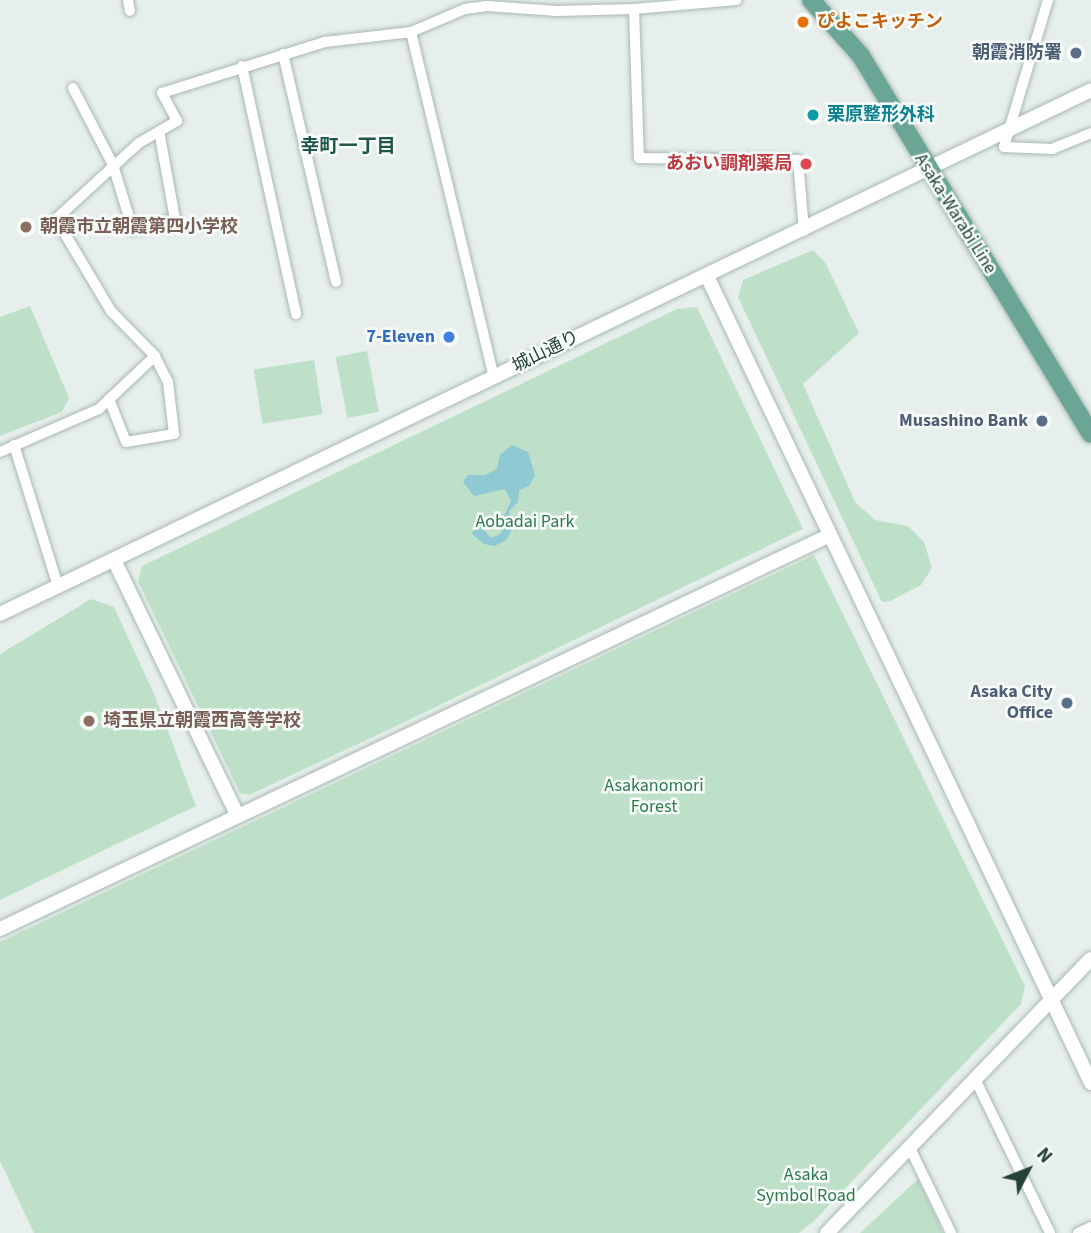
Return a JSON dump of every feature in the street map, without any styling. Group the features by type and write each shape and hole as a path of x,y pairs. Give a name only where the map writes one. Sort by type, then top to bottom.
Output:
{"main road":[{"name":"Asaka-Warabi Line","path":"811,0 861,56 927,169 1091,434"}],"street":[{"path":"109,399 126,442 174,434 168,382 155,356 111,311 57,219 113,165 177,121 162,93 325,41 411,32 465,9 487,6 557,11 634,9 737,0"},
{"path":"1048,0 1006,132 1004,148 1025,151 1052,149 1091,133"},
{"path":"634,9 639,158 798,160 804,230"},
{"path":"411,32 494,377"},
{"path":"282,54 336,282"},
{"path":"242,66 296,314"},
{"path":"73,88 113,165 133,230 175,219 159,131"},
{"name":"城山通り","path":"0,614 1091,90"},
{"path":"707,276 1091,1083"},
{"path":"0,452 99,409 155,356"},
{"path":"14,445 58,586"},
{"path":"0,929 830,534"},
{"path":"114,560 238,816"},
{"path":"827,1233 1091,959"},
{"path":"976,1081 1050,1233"},
{"path":"910,1148 951,1233"},
{"path":"1078,1233 1091,1227"}],"green space":[{"path":"813,250 825,262 859,333 803,384 855,502 875,520 908,526 924,542 932,568 921,585 890,601 882,602 738,297 743,280"},
{"path":"30,306 69,398 62,412 0,436 0,317"},
{"name":"Aobadai Park","path":"697,307 803,529 388,730 249,795 240,793 138,581 142,566 677,309"},
{"path":"367,351 379,412 347,418 336,357"},
{"path":"314,360 323,414 262,424 254,370"},
{"path":"814,555 1025,986 1021,1004 815,1220 799,1233 34,1233 0,1161 0,942"},
{"name":"埼玉県立朝霞西高等学校","path":"91,599 114,607 155,696 196,806 0,900 0,654"},
{"path":"918,1179 943,1233 860,1233 904,1192"}],"water":[{"path":"512,445 528,452 535,475 529,486 519,490 518,502 509,511 512,529 506,540 495,546 484,544 471,533 481,527 491,538 499,535 506,527 503,518 511,501 505,489 474,496 463,482 468,475 485,475 497,469 500,455"}],"place":[{"name":"ぴよこキッチン","path":"803,22"},
{"name":"朝霞消防署","path":"1076,53"},
{"name":"栗原整形外科","path":"813,115"},
{"name":"あおい調剤薬局","path":"806,164"},
{"name":"朝霞市立朝霞第四小学校","path":"26,227"},
{"name":"7-Eleven","path":"449,337"},
{"name":"Musashino Bank","path":"1042,421"},
{"name":"Asaka City Office","path":"1067,703"},
{"name":"埼玉県立朝霞西高等学校","path":"89,721"}],"district":[{"name":"幸町一丁目","path":"348,147"}],"park label":[{"name":"Asakanomori Forest","path":"654,797"},
{"name":"Asaka Symbol Road","path":"806,1186"}]}
